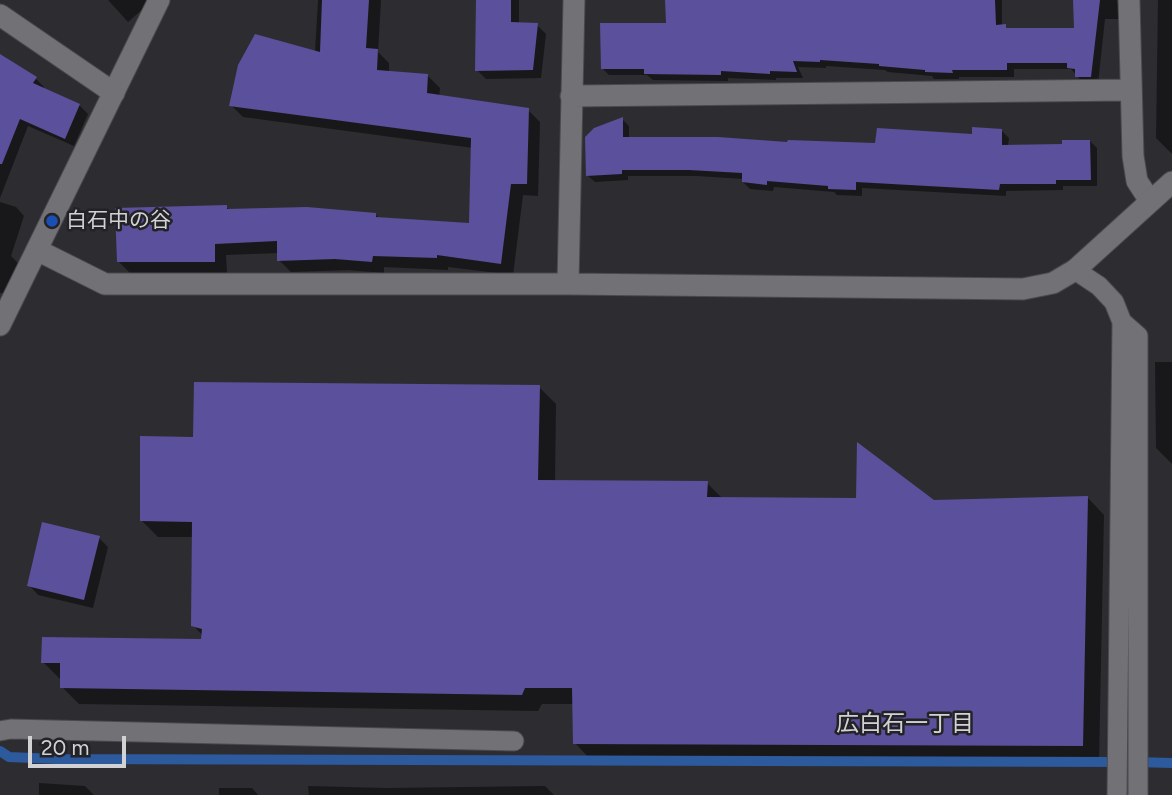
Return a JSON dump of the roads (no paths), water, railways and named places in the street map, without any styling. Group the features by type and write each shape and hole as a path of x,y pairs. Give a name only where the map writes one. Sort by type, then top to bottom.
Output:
{"street":[{"path":"0,325 159,0"},
{"path":"568,284 574,0"},
{"path":"1129,0 1133,156 1137,181 1150,201"},
{"path":"0,15 114,93"},
{"path":"571,96 1130,90"},
{"path":"37,250 105,284 568,284 1023,289 1053,283 1075,270 1172,182"}],"lane":[{"path":"1075,270 1099,286 1114,302 1122,322 1117,787"},
{"path":"1122,322 1138,337 1138,785"},
{"path":"0,731 11,729 514,741"}],"waterway":[{"path":"0,751 9,757 56,759 1121,762"},
{"path":"1136,762 1172,763"}],"place":[{"name":"白石中の谷","path":"52,221"}],"district":[{"name":"広白石一丁目","path":"905,724"}]}
